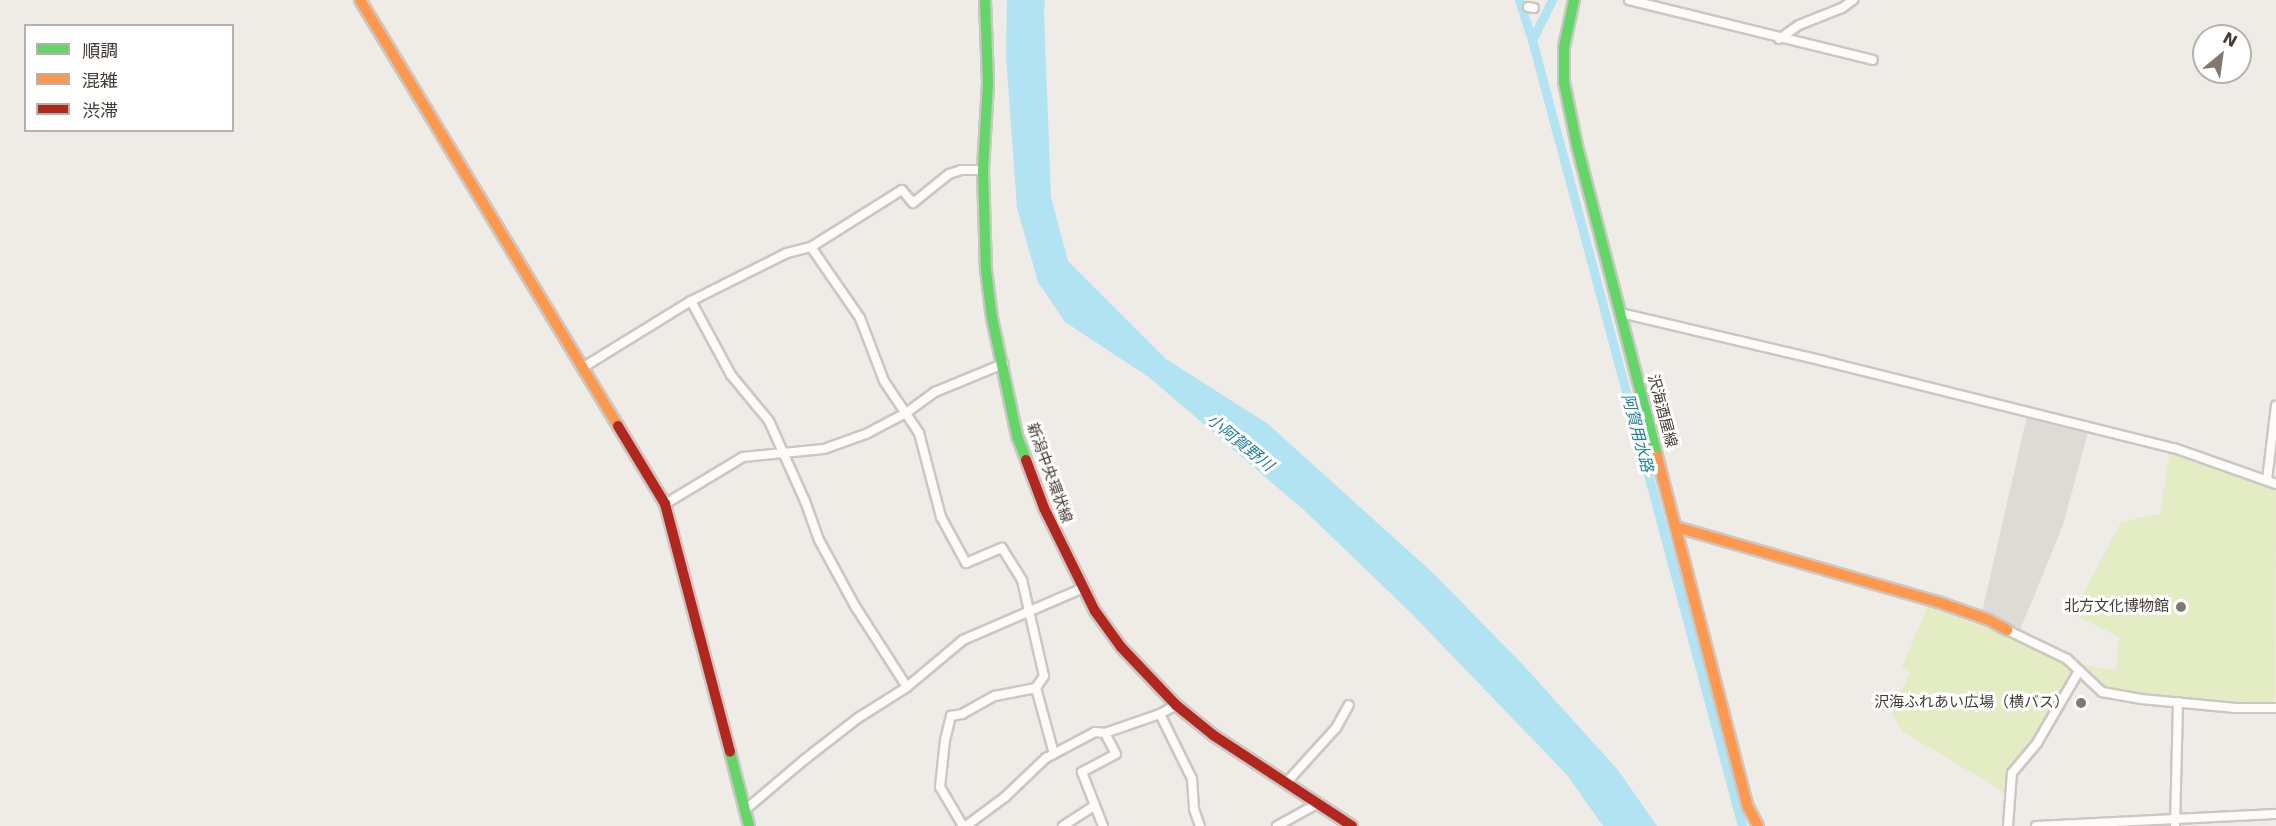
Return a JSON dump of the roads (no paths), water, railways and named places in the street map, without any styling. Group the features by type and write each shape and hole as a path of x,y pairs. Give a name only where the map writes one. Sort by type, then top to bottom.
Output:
{"main road":[{"path":"360,0 664,504 749,826"},
{"name":"新潟中央環状線","path":"985,0 988,83 983,170 986,270 992,318 1017,436 1044,508 1083,588 1121,647 1176,705 1213,735 1352,826"},
{"name":"沢海酒屋線","path":"1574,0 1564,47 1564,82 1577,146 1748,807 1758,826"},
{"path":"1676,527 1938,602 1989,620 2007,630"}],"street":[{"path":"1629,0 1779,39 1873,60"},
{"path":"1779,39 1800,25 1853,0"},
{"path":"582,368 691,302 787,253 811,247 902,190 914,203 949,174 961,170 983,170"},
{"path":"811,247 860,318 884,381 918,433 946,532 966,563 1002,548 1022,580 1027,611 1044,676 1036,688 996,696 962,714 951,716 945,740 940,787 967,826 992,808 1037,765 1054,754 1095,732 1104,733 1160,714 1176,705"},
{"path":"691,302 731,375 769,421 819,540 855,606 907,687"},
{"path":"1621,313 2174,448 2276,484"},
{"path":"664,504 743,457 824,449 866,434 906,413 935,392 1003,364"},
{"path":"2267,480 2276,406"},
{"path":"745,810 849,725 907,687 963,640 1083,588"},
{"path":"2007,630 2067,659 2102,692 2178,702 2276,708"},
{"path":"2008,826 2012,773 2037,743 2079,671"},
{"path":"1036,688 1054,754"},
{"path":"2174,823 2178,702"},
{"path":"1287,782 1336,728 1349,705"},
{"path":"1160,714 1192,779 1194,809 1200,826"},
{"path":"1103,826 1082,772 1116,754 1104,733"},
{"path":"1277,826 1317,804"},
{"path":"1063,826 1095,805"},
{"path":"2036,826 2174,823 2276,814"}],"water":[{"name":"小阿賀野川","path":"1007,0 1045,0 1051,197 1068,261 1166,359 1268,424 1434,574 1524,666 1618,770 1657,826 1603,826 1567,775 1412,614 1305,511 1150,378 1065,322 1038,282 1017,208 1006,56"}],"waterway":[{"name":"阿賀用水路","path":"1519,0 1532,40 1742,826"},
{"path":"1532,40 1552,0"}],"place":[{"name":"北方文化博物館","path":"2181,607"},
{"name":"沢海ふれあい広場（横バス）","path":"2081,703"}]}
